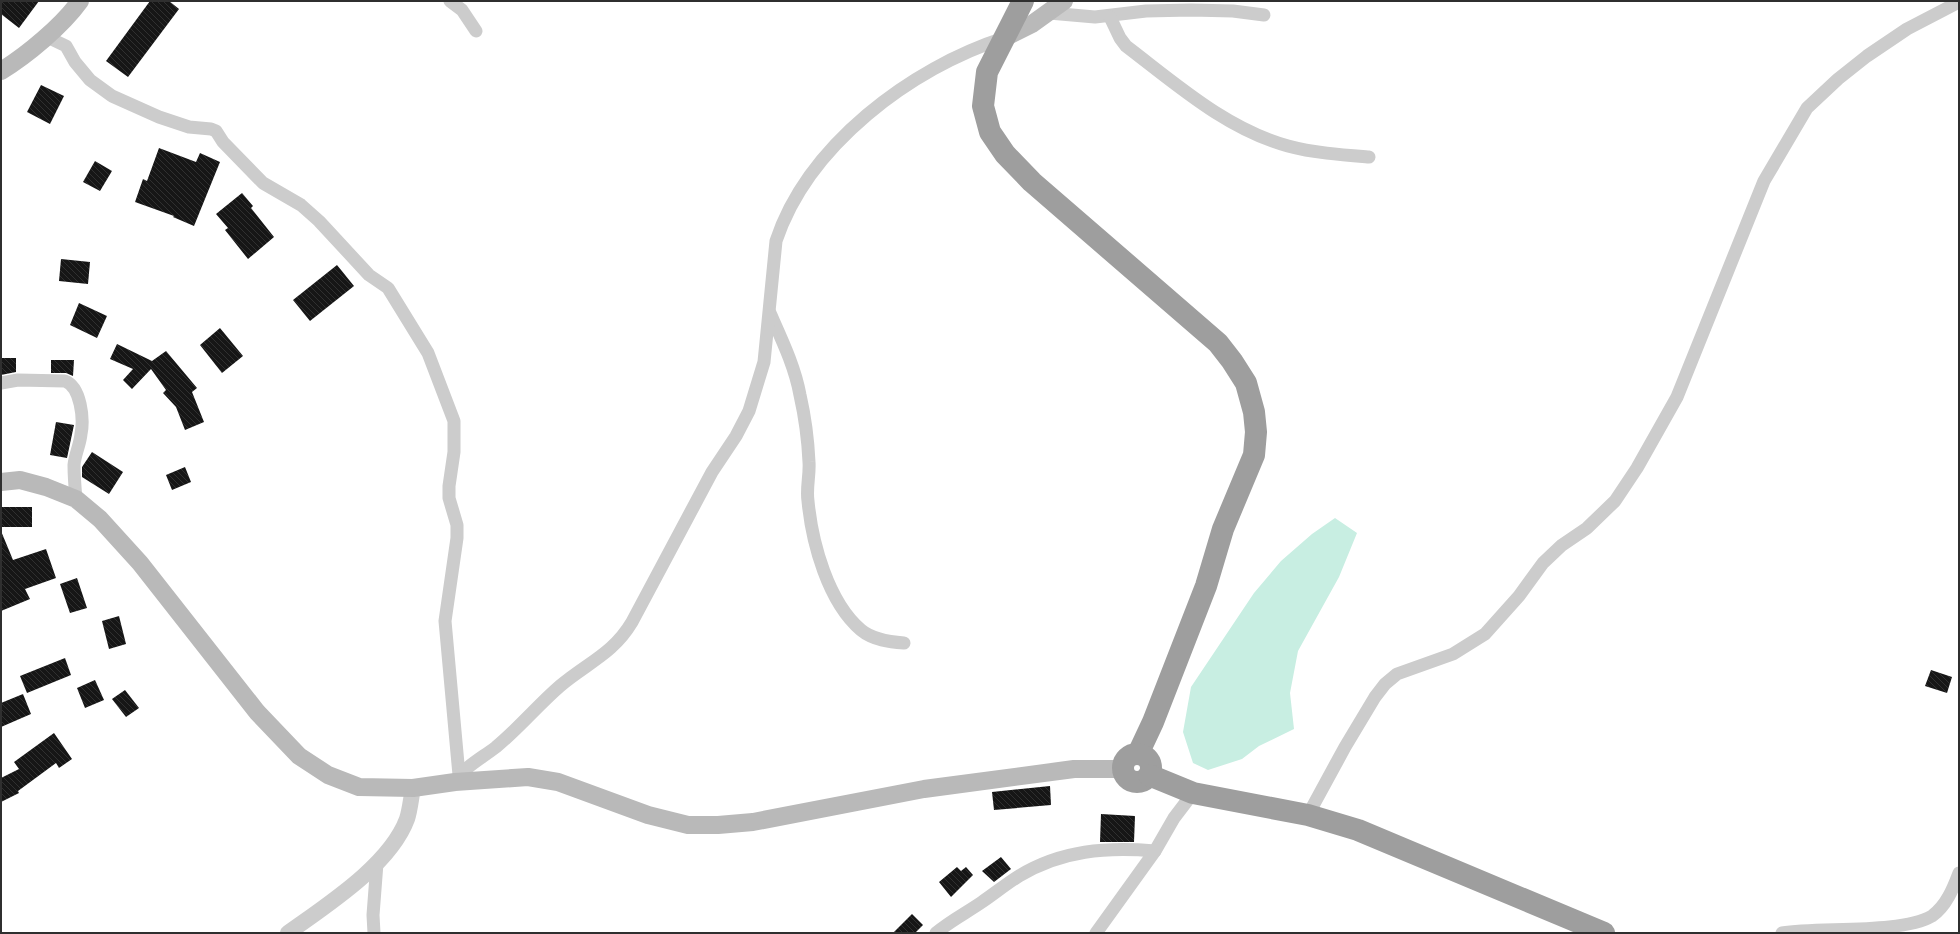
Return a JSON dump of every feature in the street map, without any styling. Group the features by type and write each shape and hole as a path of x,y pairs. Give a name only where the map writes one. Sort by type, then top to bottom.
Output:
{"highway":[{"path":"1023,1 987,72 983,106 990,132 1004,154 1032,182 1218,343 1232,360 1246,383 1254,412 1256,432 1254,455 1224,529 1206,586 1153,722 1138,754"},
{"path":"1138,754 1145,757 1150,763 1151,771 1147,778 1140,782 1132,782 1125,777 1123,769 1124,761 1130,756 1138,754"},
{"path":"1149,775 1193,793 1308,815 1358,830 1604,933"}],"main road":[{"path":"1,71 33,48 64,19 80,1"},
{"path":"1004,38 1032,24 1064,1"},
{"path":"1,482 20,480 46,487 76,500 100,519 140,563 257,712 299,756 328,775 359,787 413,788 457,778 528,777 558,782 648,815 688,826 718,826 753,822 932,788 1074,769 1123,769"}],"street":[{"path":"450,1 462,10 476,31"},
{"path":"1308,815 1345,747 1385,684 1397,674 1453,654 1485,634 1520,596 1543,563 1562,545 1587,528 1615,501 1637,468 1677,397 1764,181 1784,145 1808,108 1838,78 1867,56 1907,29 1959,2"},
{"path":"1049,13 1087,17 1110,17 1146,11 1191,10 1233,11 1264,15"},
{"path":"1110,17 1126,46 1192,97 1240,126 1289,146 1369,157"},
{"path":"45,36 66,46 75,62 90,80 112,96 189,127 211,129 216,131 223,142 263,183 301,205 319,221 369,275 388,288 428,353 454,421 454,452 449,486 449,498 457,525 457,538 445,621 457,778"},
{"path":"457,778 496,747 560,686 612,648 623,637 660,573 712,472 736,436 749,411 764,362 770,312 774,254 780,229 800,193 825,157 855,125 902,88 958,56 1004,38"},
{"path":"770,312 788,355 800,394 809,462 807,499 813,538 826,574 841,606 862,631 885,641 904,643"},
{"path":"1,383 18,380 65,381 70,383 76,390 82,421 81,436 77,447 74,465 76,500"},
{"path":"288,933 331,903 377,863 395,840 407,819 413,788"},
{"path":"1096,933 1155,851 1174,818 1193,793"},
{"path":"936,933 950,921 981,903 1019,876 1042,863 1071,854 1104,848 1155,851"},
{"path":"374,933 373,915 377,863"},
{"path":"1782,933 1797,931 1888,930 1918,923 1932,916 1951,894 1959,873"}],"shaded area":[{"path":"1335,518 1357,533 1339,577 1298,651 1290,693 1294,729 1259,746 1242,759 1208,770 1193,763 1183,732 1191,687 1254,593 1281,561 1312,534"}],"building":[{"path":"1,1 39,1 19,28 1,14"},
{"path":"150,1 169,1 179,9 128,77 106,61"},
{"path":"41,85 64,96 50,124 27,112"},
{"path":"159,148 196,162 200,153 220,162 194,226 173,217 174,216 135,202 143,179 147,181"},
{"path":"95,161 112,171 100,191 83,182"},
{"path":"242,193 253,206 251,208 274,237 248,259 225,230 228,228 216,214"},
{"path":"61,259 90,262 88,284 59,281"},
{"path":"337,265 354,286 310,321 293,300"},
{"path":"79,303 107,316 97,338 70,325"},
{"path":"220,328 243,356 222,373 200,345"},
{"path":"117,344 152,361 166,351 197,388 192,392 204,422 185,430 176,407 163,393 166,390 151,369 132,389 123,380 133,369 110,359"},
{"path":"1,358 16,358 16,372 1,375"},
{"path":"51,360 74,360 73,376 66,373 51,373"},
{"path":"56,422 74,425 67,458 50,455"},
{"path":"92,452 123,472 109,494 82,477 82,467"},
{"path":"185,467 191,482 172,490 166,475"},
{"path":"1,507 32,507 32,527 1,527"},
{"path":"1,531 13,560 46,549 56,578 25,589 30,599 1,611"},
{"path":"77,578 87,608 70,613 60,584"},
{"path":"119,616 126,644 109,649 102,621"},
{"path":"65,658 71,675 27,693 20,676"},
{"path":"1931,670 1952,677 1947,693 1925,686"},
{"path":"95,680 104,700 85,708 77,688"},
{"path":"125,690 139,708 126,717 112,699"},
{"path":"23,694 31,714 1,727 1,703"},
{"path":"54,733 72,759 59,768 56,763 18,791 19,793 1,802 1,778 19,769 14,762"},
{"path":"1050,786 1051,805 994,810 992,792"},
{"path":"1101,814 1135,816 1134,842 1100,842"},
{"path":"1001,857 1011,869 994,882 982,871"},
{"path":"957,867 961,871 966,867 973,875 951,897 939,882"},
{"path":"912,914 923,925 915,933 893,933"}]}
